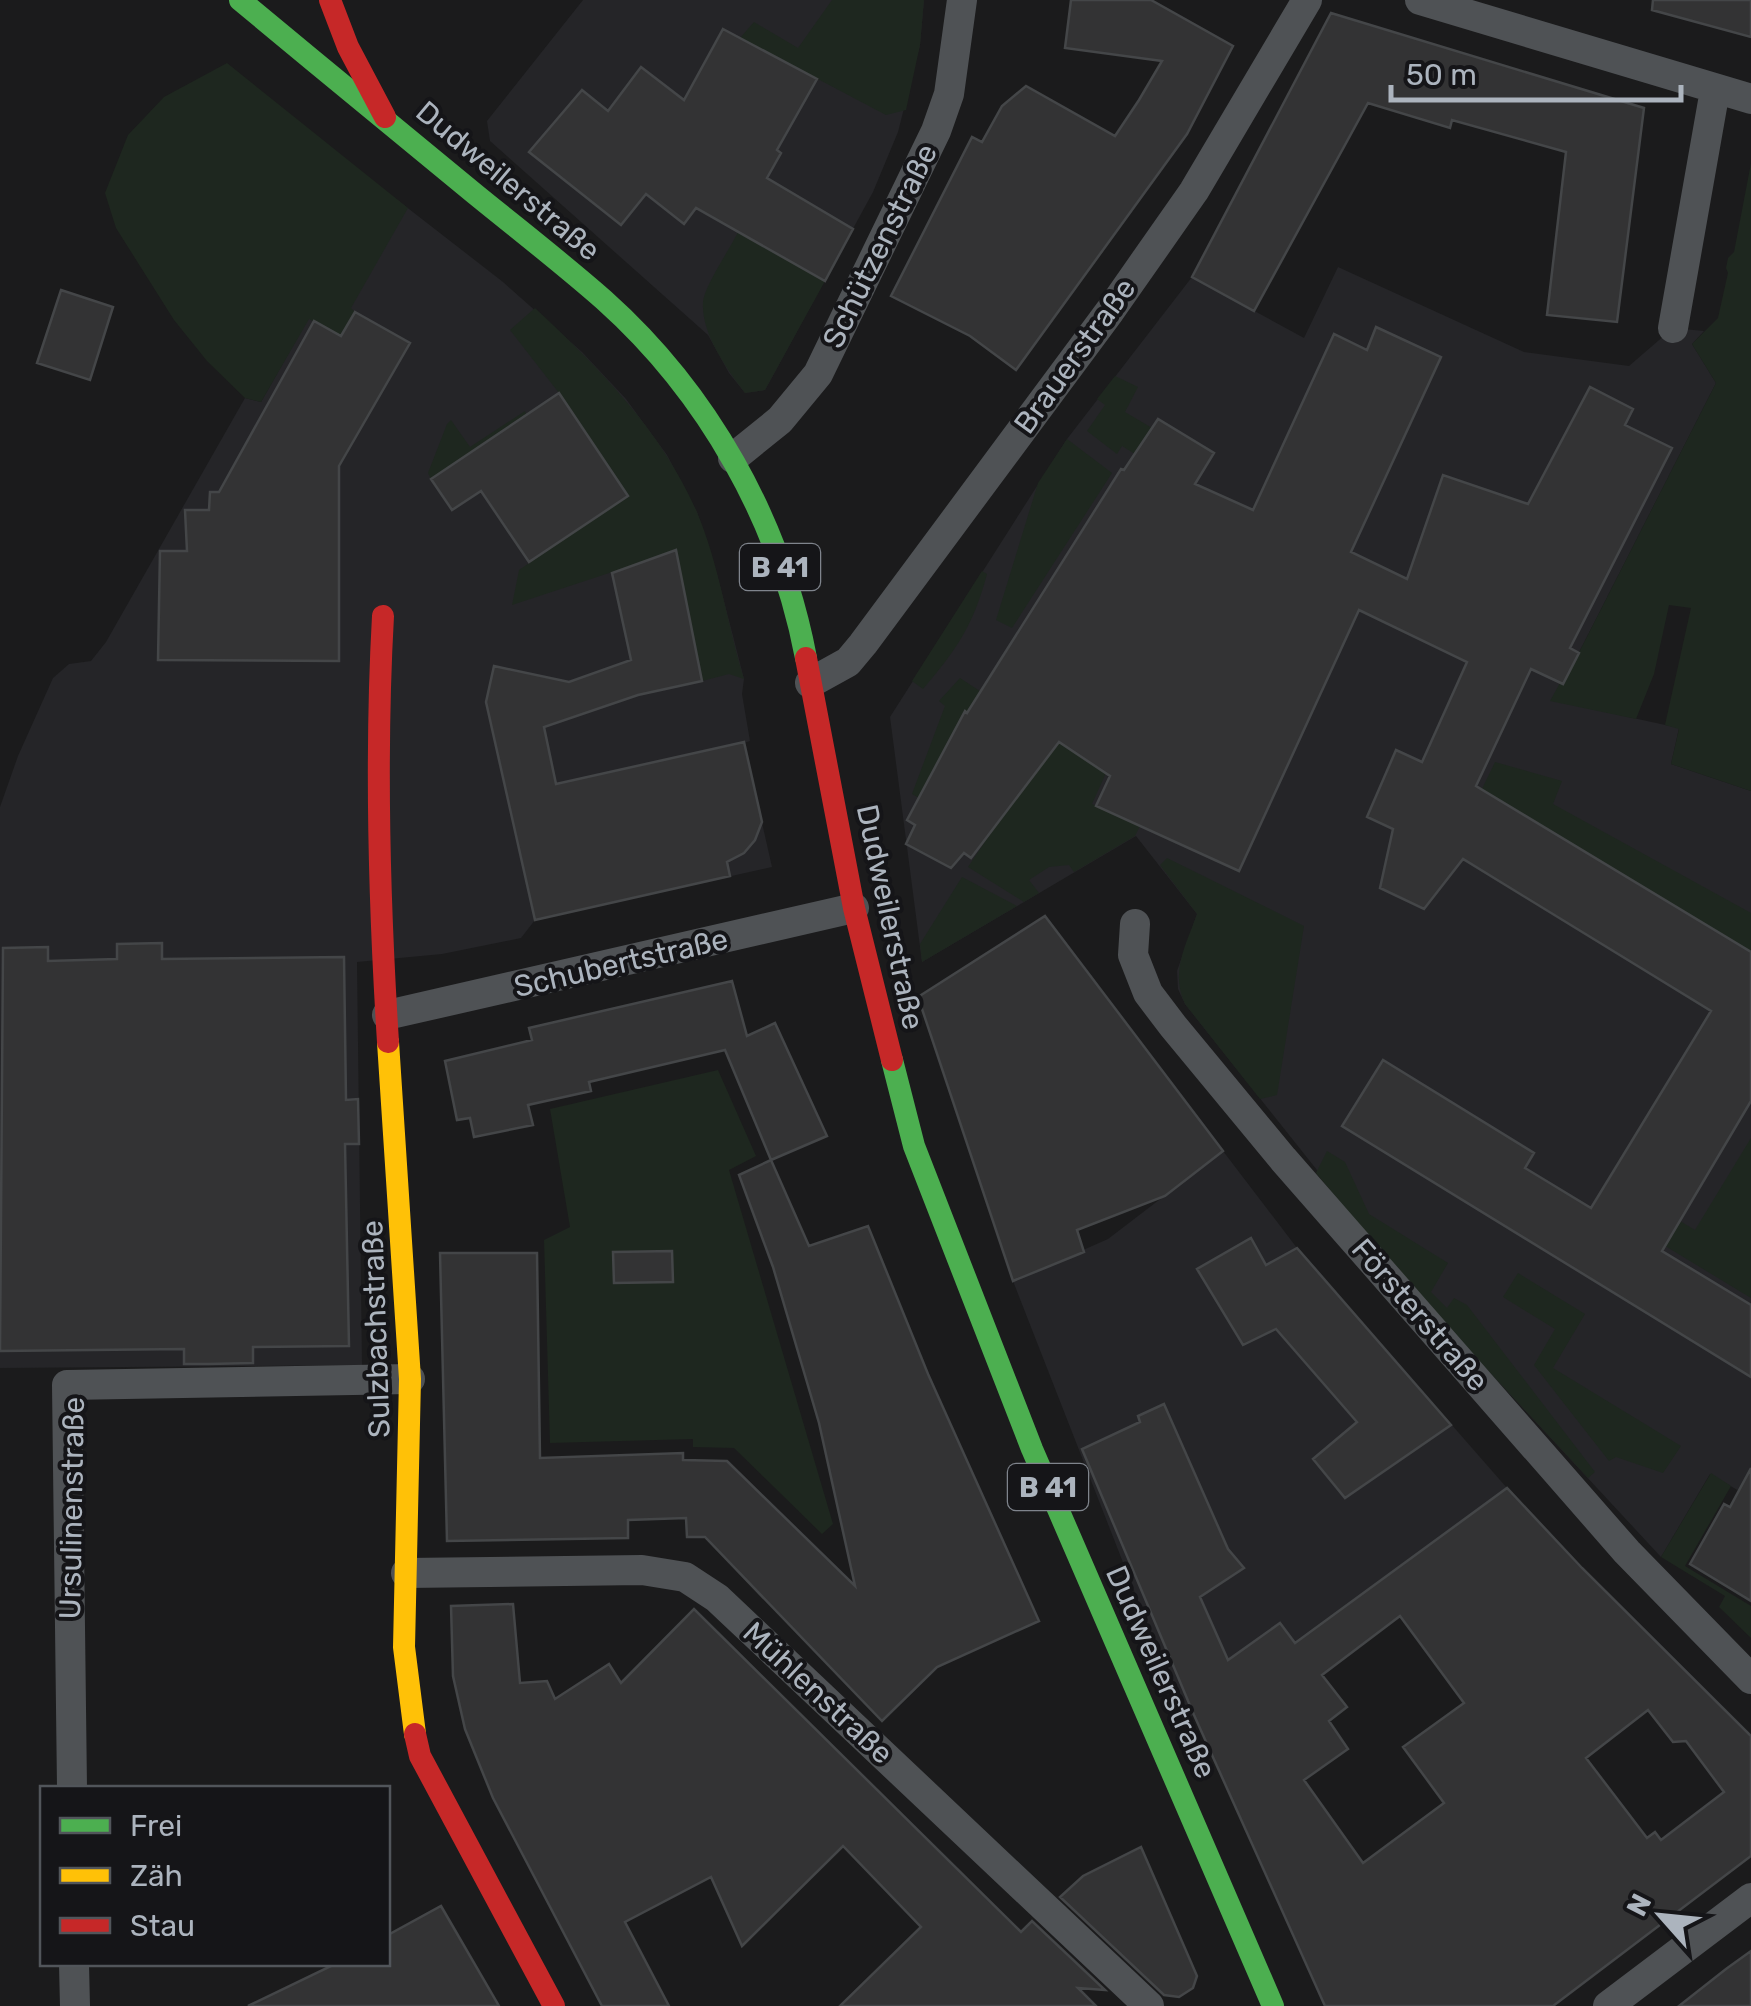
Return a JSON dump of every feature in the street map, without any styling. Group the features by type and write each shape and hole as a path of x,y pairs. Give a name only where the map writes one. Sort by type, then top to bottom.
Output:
{"main road":[{"name":"Dudweilerstraße","path":"240,0 606,302 670,368 706,413 754,498 804,648 854,908 909,1128 956,1260 1080,1564 1274,2006"},
{"path":"330,0 348,47 385,118"},
{"name":"Sulzbachstraße","path":"383,616 378,701 380,855 410,1380 404,1646 409,1704 420,1756 554,2006"}],"street":[{"name":"Schützenstraße","path":"733,458 780,420 826,360 936,131 949,94 962,0"},
{"name":"Brauerstraße","path":"810,683 848,662 863,644 1110,311 1194,191 1307,0"},
{"path":"1420,0 1751,98"},
{"path":"1672,328 1716,90"},
{"name":"Schubertstraße","path":"387,1014 854,908"},
{"name":"Försterstraße","path":"1135,924 1133,954 1148,993 1173,1026 1283,1159 1627,1552 1751,1679"},
{"name":"Ursulinenstraße","path":"72,1786 67,1385 410,1380"},
{"name":"Mühlenstraße","path":"406,1572 616,1570 685,1576 717,1598 1149,2006"},
{"path":"1608,2006 1751,1898"},
{"path":"74,1966 75,2006"}],"shaded area":[{"path":"583,0 924,0 920,45 898,132 873,192 765,390 745,393 708,335 490,141 487,121"},
{"path":"832,0 924,0 920,45 906,110 886,115 740,38 754,22 798,48"},
{"path":"227,63 408,208 351,308 355,312 341,336 309,319 261,402 245,398 207,361 174,320 116,228 105,193 128,135 164,97"},
{"path":"1751,163 1751,791 1671,764 1679,729 1665,725 1691,608 1669,605 1654,674 1636,719 1550,701 1563,684 1716,383 1692,344 1718,318"},
{"path":"382,188 503,282 582,352 626,399 667,455 697,512 744,679 742,694 750,741 744,743 772,867 535,920 521,938 442,954 357,962 362,1365 0,1368 0,807 53,678 69,664 91,661 106,642 245,398 261,402"},
{"path":"738,232 825,281 765,390 745,393 716,350 703,314 708,286"},
{"path":"1338,267 1524,352 1629,366 1673,328 1704,331 1692,344 1716,383 1563,684 1551,700 1679,728 1671,764 1751,791 1751,1498 1710,1474 1661,1557 1406,1282 1185,1004 1178,989 1177,971 1197,914 1136,836 922,962 890,717 1067,439 1192,277 1304,338"},
{"path":"535,308 626,401 681,481 711,551 744,679 729,674 702,681 676,551 512,605 519,570 628,496 559,393 510,330"},
{"path":"1115,376 1138,387 1125,412 1152,428 1135,454 1122,446 1117,454 1087,431 1105,405 1097,399"},
{"path":"525,411 526,414 431,479 428,473 451,420 470,447"},
{"path":"1067,439 1112,473 1012,628 996,620 1038,483"},
{"path":"982,571 987,574 970,623 923,689 912,681"},
{"path":"960,678 989,697 976,718 964,712 919,798 912,794 945,706 939,701"},
{"path":"1054,739 1106,773 1092,804 1140,826 1135,836 1074,872 1069,865 1049,867 1029,880 1039,893 1024,902 968,867"},
{"path":"1495,762 1562,781 1553,804 1751,913 1751,953 1482,789"},
{"path":"1167,858 1304,926 1277,1095 1260,1099 1185,1004 1179,970 1197,914 1160,865"},
{"path":"962,877 1017,906 922,962 920,944"},
{"path":"718,1070 756,1156 729,1170 833,1524 822,1534 734,1448 693,1447 693,1439 550,1443 544,1240 570,1227 550,1109"},
{"path":"1751,1138 1751,1298 1624,1221 1640,1197 1695,1230"},
{"path":"1223,1151 1297,1248 1507,1488 1185,1721 1013,1281 1108,1239"},
{"path":"1327,1151 1345,1162 1369,1214 1448,1263 1431,1292 1447,1308 1454,1298 1467,1305 1595,1472 1588,1478 1406,1282 1316,1173"},
{"path":"1518,1273 1585,1314 1553,1368 1681,1446 1663,1473 1616,1457 1609,1461 1534,1365 1555,1329 1503,1297"},
{"path":"1711,1473 1731,1486 1685,1566 1751,1606 1751,1638 1719,1607 1725,1596 1661,1557"}],"building":[{"path":"1071,0 1151,0 1233,46 1187,134 1016,370 970,336 891,296 972,137 982,142 1002,106 1026,86 1115,136 1139,100 1162,61 1065,48"},
{"path":"1653,0 1751,0 1751,37 1652,10"},
{"path":"1331,13 1644,108 1617,322 1547,315 1566,152 1452,120 1450,128 1368,103 1254,311 1192,277"},
{"path":"723,29 817,79 777,150 781,153 767,178 853,229 825,281 696,208 684,224 646,194 621,225 529,152 582,90 608,111 641,67 684,100"},
{"path":"61,290 113,307 90,380 37,363"},
{"path":"355,312 410,343 339,466 339,661 158,660 160,551 187,551 185,510 209,510 210,492 219,492 314,321 341,336"},
{"path":"1376,327 1441,357 1351,552 1407,579 1443,475 1528,504 1590,387 1633,409 1625,425 1672,448 1570,648 1579,653 1563,684 1531,669 1476,786 1751,952 1751,1101 1662,1251 1751,1305 1751,1377 1342,1126 1383,1060 1534,1153 1525,1168 1591,1208 1711,1011 1463,859 1424,909 1380,888 1393,829 1367,817 1396,750 1422,762 1467,662 1359,610 1239,871 1096,806 1110,776 1059,742 971,858 964,853 951,868 906,844 915,825 907,820 965,711 1121,469 1124,470 1158,419 1214,453 1195,484 1253,510 1334,334 1367,350"},
{"path":"559,393 628,496 529,562 481,491 452,510 431,479"},
{"path":"676,550 702,681 638,695 544,727 556,784 744,742 762,822 744,853 727,862 730,876 535,920 486,702 494,666 569,682 631,660 612,573"},
{"path":"1045,916 1223,1151 1165,1196 1077,1230 1084,1252 1013,1281 918,997"},
{"path":"162,943 162,959 344,957 346,1100 358,1099 359,1144 345,1144 349,1346 253,1347 253,1363 208,1364 184,1364 184,1349 0,1351 3,948 48,947 48,961 117,959 117,944"},
{"path":"732,981 747,1036 775,1023 827,1136 771,1160 725,1050 589,1082 591,1091 528,1105 533,1125 474,1137 470,1118 457,1120 445,1061 532,1040 529,1028"},
{"path":"771,1160 809,1246 868,1226 928,1374 1039,1621 937,1667 882,1721 705,1537 687,1537 686,1518 628,1520 628,1538 447,1541 440,1253 537,1253 540,1458 683,1453 683,1460 727,1461 855,1586 819,1423 773,1267 739,1175"},
{"path":"1251,1238 1266,1265 1297,1248 1451,1425 1345,1498 1313,1459 1357,1422 1276,1329 1243,1345 1197,1269"},
{"path":"672,1251 673,1282 614,1283 613,1252"},
{"path":"1164,1404 1228,1549 1244,1568 1200,1597 1228,1660 1280,1623 1295,1643 1507,1488 1751,1736 1751,1856 1553,2006 1325,2006 1194,1715 1082,1449 1140,1422 1138,1416","holes":["1400,1616 1464,1703 1403,1747 1444,1803 1363,1863 1304,1780 1348,1749 1329,1721 1347,1707 1322,1675","1648,1710 1673,1742 1686,1741 1724,1792 1661,1840 1655,1832 1647,1838 1586,1758"]},
{"path":"1751,1468 1751,1601 1690,1564 1724,1504 1730,1507"},
{"path":"513,1604 520,1683 547,1681 555,1699 609,1664 621,1683 694,1609 1021,1932 1032,1921 1105,1990 1078,1988 1096,2006 840,2006 921,1927 843,1846 742,1946 711,1877 625,1922 669,2006 602,2006 493,1798 465,1729 453,1676 451,1606"},
{"path":"1141,1847 1197,1976 1193,1988 1179,1997 1164,1995 1060,1897 1083,1876"},
{"path":"441,1906 499,2006 248,2006 331,1966 390,1966 390,1934"},
{"path":"1751,1951 1751,2006 1679,2006 1726,1969"}],"traffic: fast":[{"path":"240,0 588,286 676,376 707,418 758,509 778,557 806,658"},
{"path":"892,1060 914,1146 1032,1449 1273,2006"}],"traffic: slow":[{"path":"388,1042 410,1379 404,1647 415,1734"}],"traffic: jam":[{"path":"330,0 348,47 385,117"},
{"path":"383,616 379,829 388,1042"},
{"path":"806,658 854,908 892,1060"},
{"path":"415,1734 420,1756 554,2006"}]}
